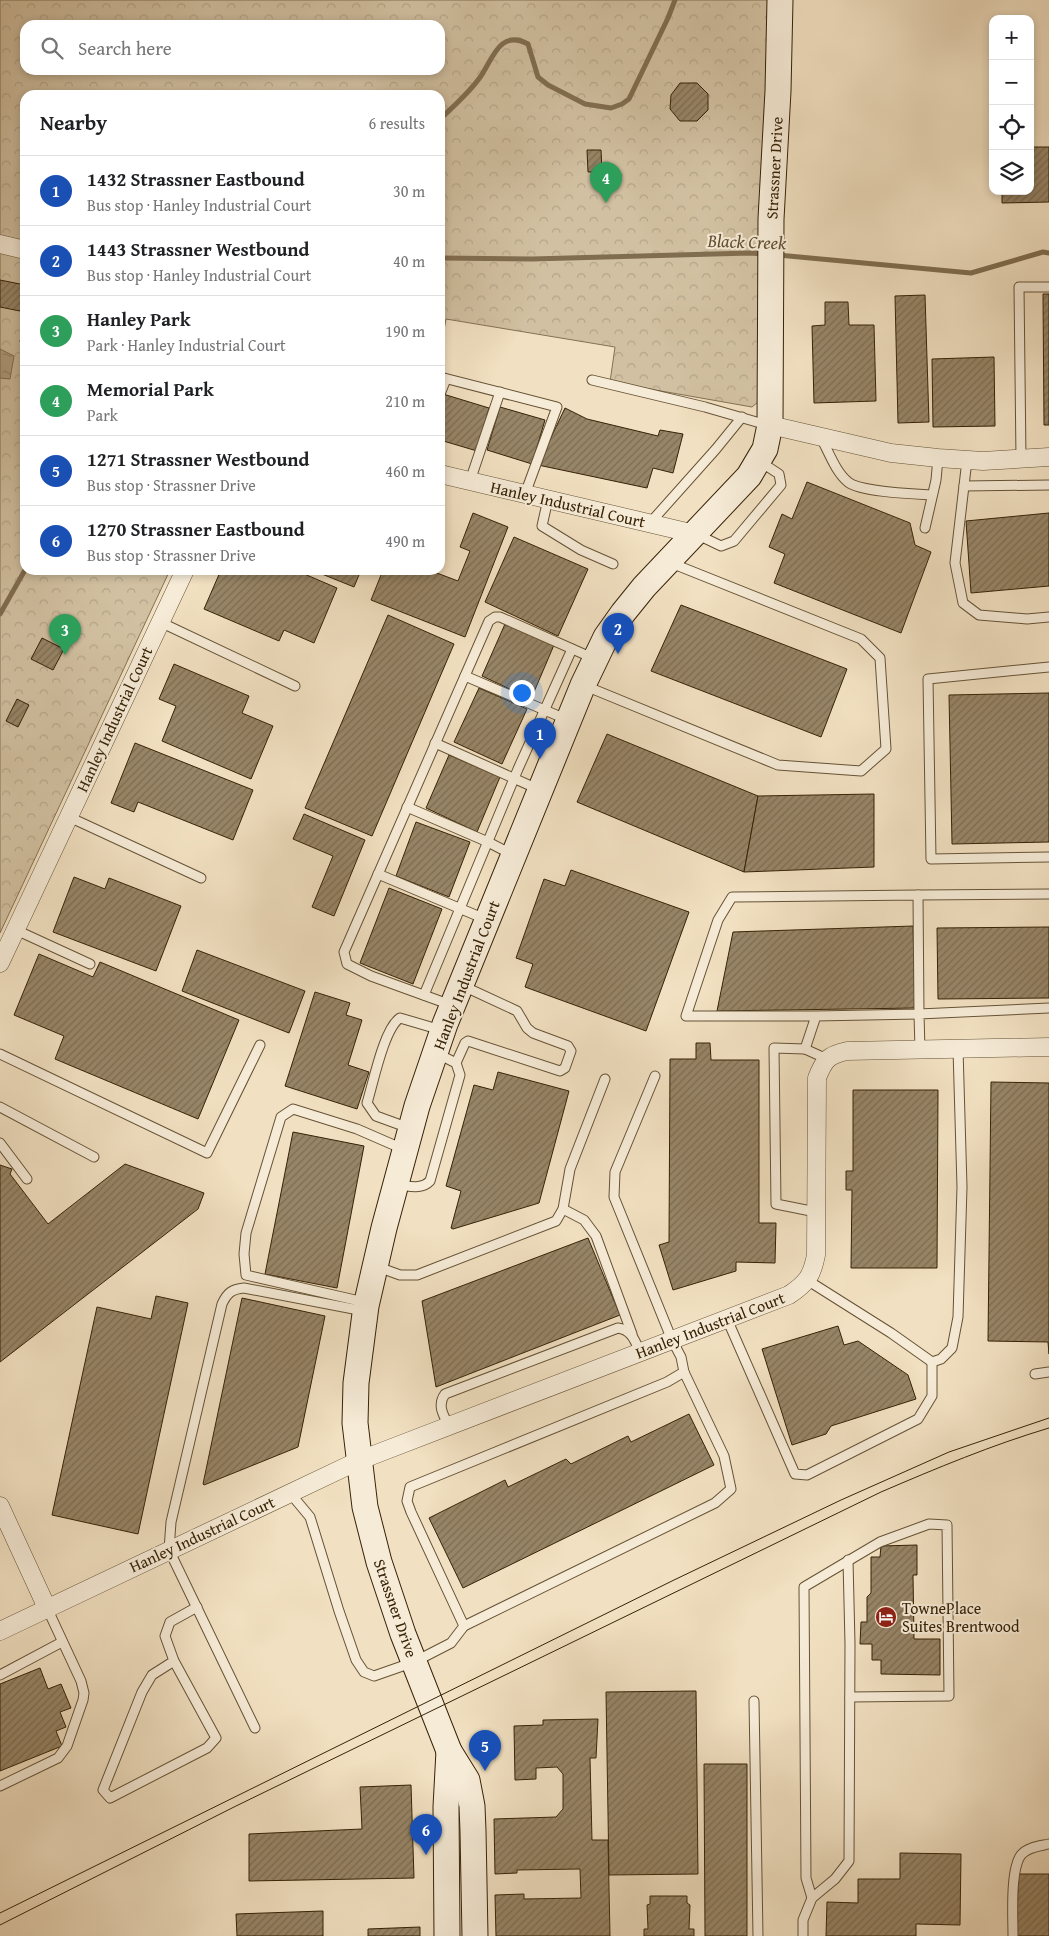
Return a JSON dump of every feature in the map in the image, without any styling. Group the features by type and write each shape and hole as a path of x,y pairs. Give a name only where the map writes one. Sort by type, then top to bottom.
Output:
{"street":[{"name":"Strassner Drive","path":"770,425 771,237 780,0"},
{"path":"0,244 20,249"},
{"path":"770,425 891,453 983,461 1049,457"},
{"name":"Hanley Industrial Court","path":"358,1461 355,1423 356,1383 366,1307 408,1139 445,1049 457,995 568,720 606,637 644,587 749,476 765,449 770,425"},
{"name":"Hanley Industrial Court","path":"445,475 695,534"},
{"name":"Hanley Industrial Court","path":"0,963 183,575"},
{"path":"807,1280 814,1267 816,1255 816,1089 817,1078 827,1059 835,1054 847,1051 1049,1047"},
{"name":"Hanley Industrial Court","path":"0,1631 358,1461 789,1295 807,1280"},
{"name":"Strassner Drive","path":"358,1461 365,1507 379,1562 414,1662 449,1751 467,1780 472,1806 475,1936"},
{"path":"0,1506 47,1608"},
{"name":"Strassner Drive","path":"447,1936 446,1807 449,1751"}],"lane":[{"path":"1021,459 1019,287 1049,287"},
{"path":"445,378 557,407 525,494"},
{"path":"592,380 770,425"},
{"path":"470,481 500,392"},
{"path":"650,523 742,417"},
{"path":"821,437 840,473 849,483 863,488 932,495"},
{"path":"925,528 936,480 938,458"},
{"path":"695,534 721,546 734,541 781,485 779,474 759,460"},
{"path":"967,460 955,563 963,603 979,615 1027,620 1049,618"},
{"path":"964,486 1049,485"},
{"path":"548,499 542,526 581,550 612,564"},
{"path":"583,685 778,765 861,770 886,749 880,658 862,639 669,562"},
{"path":"445,1049 468,1041 560,1071 566,1068 572,1051 568,1046 533,1033 527,1028 517,1011 457,995 424,995 371,976 347,964 344,952 490,621 495,617 500,617 595,659"},
{"path":"160,622 295,686"},
{"path":"424,995 461,910 514,778 572,649"},
{"path":"1049,667 928,679 931,859 1049,857"},
{"path":"465,676 568,720"},
{"path":"436,743 540,790"},
{"path":"408,807 514,855"},
{"path":"69,817 201,878"},
{"path":"378,874 488,920"},
{"path":"1049,894 732,897 718,920 686,1016 919,1014 1049,1008"},
{"path":"918,895 920,1050"},
{"path":"16,930 90,964"},
{"path":"805,1049 816,1016"},
{"path":"396,1185 420,1187 430,1180 460,1075 445,1049 400,1018 394,1022 386,1038 367,1103 376,1116 386,1121 408,1139"},
{"path":"0,1054 207,1153 260,1045"},
{"path":"816,1212 776,1204 774,1048 805,1049 827,1059"},
{"path":"932,1362 941,1359 952,1348 958,1317 962,1187 958,1049"},
{"path":"290,1493 310,1517 356,1660 364,1672 374,1676 414,1662 451,1642 464,1626 715,1503 731,1489 724,1456 684,1372 681,1357 672,1340 614,1197 615,1172 655,1076"},
{"path":"375,1266 400,1275 417,1275 556,1220 563,1209 570,1170 605,1079"},
{"path":"0,1108 94,1157"},
{"path":"366,1307 246,1275 244,1254 246,1233 281,1117 293,1109 358,1129 408,1139"},
{"path":"0,1143 27,1179"},
{"path":"563,1209 584,1220 596,1236 640,1352"},
{"path":"807,1280 891,1333 932,1362"},
{"path":"255,1728 169,1550 171,1522 222,1304 225,1297 232,1290 244,1288 366,1307"},
{"path":"727,1319 795,1474 807,1475 918,1419 932,1396 932,1362"},
{"path":"449,1426 440,1405 445,1394 618,1328 625,1329 632,1335"},
{"path":"464,1626 409,1506 407,1500 410,1487 667,1382 684,1372"},
{"path":"1035,1374 1049,1372"},
{"path":"812,1898 806,1878 804,1587 880,1542 929,1524 948,1525 949,1696 850,1697"},
{"path":"803,1936 803,1920 812,1898 835,1879 850,1861 848,1560"},
{"path":"174,1661 152,1674 142,1692 103,1790 110,1798 207,1748 216,1738 174,1661 165,1636 170,1622 197,1607"},
{"path":"0,1786 58,1758 67,1746 83,1700 84,1693 81,1681 47,1608"},
{"path":"0,1675 62,1642"},
{"path":"754,1701 758,1936"},
{"path":"1013,1936 1014,1868 1021,1854 1030,1848 1049,1844"}],"green space":[{"path":"0,0 780,0 758,402 752,407 610,382 615,347 446,319 445,324 445,90 20,90 20,575 168,575 0,933"}],"water":[{"path":"0,349 14,356 10,379 0,378"}],"building":[{"path":"680,83 697,83 708,94 708,110 697,121 680,121 670,109 671,95"},
{"path":"1034,147 1049,147 1049,202 1002,203 1002,195 1034,195"},
{"path":"587,150 601,150 602,172 588,172"},
{"path":"0,280 20,284 20,311 0,307"},
{"path":"1043,294 1049,294 1049,425 1044,425"},
{"path":"925,295 929,422 898,423 895,296"},
{"path":"825,302 848,302 849,325 874,325 876,401 814,403 812,326 825,325"},
{"path":"994,357 995,426 933,427 932,359"},
{"path":"445,395 489,408 477,451 445,441"},
{"path":"500,407 545,420 532,464 487,450"},
{"path":"565,408 587,419 658,436 660,430 683,434 673,473 653,468 647,488 538,465"},
{"path":"807,482 910,523 915,545 931,552 901,633 774,583 785,554 769,547 782,514 792,519"},
{"path":"473,513 508,527 465,637 371,600 381,575 442,575 458,581 470,551 460,547"},
{"path":"1049,513 1049,586 971,593 966,521"},
{"path":"514,537 588,569 558,636 485,602"},
{"path":"219,575 307,575 337,588 314,643 284,630 279,641 204,609"},
{"path":"324,575 359,575 354,587"},
{"path":"681,605 847,669 821,737 651,671"},
{"path":"388,615 454,644 372,836 305,808"},
{"path":"505,624 554,645 531,699 482,676"},
{"path":"42,638 64,649 53,670 31,659"},
{"path":"174,664 249,696 242,713 273,726 251,779 162,741 176,706 159,699"},
{"path":"479,688 527,709 502,764 454,742"},
{"path":"1049,693 1049,842 952,844 949,695"},
{"path":"17,699 29,705 18,727 6,721"},
{"path":"607,734 758,796 744,872 577,802"},
{"path":"135,743 253,790 233,840 138,802 134,812 111,803"},
{"path":"449,755 500,777 477,832 426,808"},
{"path":"874,794 874,867 744,872 758,796"},
{"path":"304,814 365,840 334,916 312,907 333,856 293,839"},
{"path":"416,822 470,842 449,897 396,876"},
{"path":"571,870 689,912 646,1031 525,987 533,964 516,958 544,879 565,886"},
{"path":"74,877 105,889 109,878 181,906 156,971 53,932"},
{"path":"389,888 442,909 413,984 360,963"},
{"path":"913,926 915,1008 717,1011 733,932"},
{"path":"1049,927 1049,998 938,999 937,928"},
{"path":"197,950 305,991 289,1033 182,991"},
{"path":"39,954 93,977 100,962 239,1020 198,1119 55,1059 64,1036 14,1015"},
{"path":"315,992 350,1003 346,1015 362,1020 348,1065 369,1072 357,1109 285,1086"},
{"path":"696,1043 710,1043 711,1060 759,1060 759,1223 776,1223 775,1263 736,1262 736,1271 673,1290 659,1245 669,1242 670,1059 696,1059"},
{"path":"498,1072 569,1091 539,1203 453,1229 451,1228 461,1191 446,1186 474,1085 493,1090"},
{"path":"991,1082 1049,1083 1049,1354 1048,1342 988,1341"},
{"path":"853,1090 938,1090 937,1268 851,1268 852,1190 846,1190 846,1171 853,1171"},
{"path":"293,1132 364,1146 337,1288 265,1274"},
{"path":"125,1164 204,1193 198,1209 0,1362 0,1165 12,1169 10,1174 48,1224"},
{"path":"588,1238 620,1315 436,1387 422,1301"},
{"path":"156,1296 188,1303 138,1534 52,1515 97,1307 151,1319"},
{"path":"242,1298 325,1316 298,1447 204,1485 203,1484"},
{"path":"838,1326 844,1345 858,1341 908,1375 916,1399 831,1426 826,1434 792,1445 762,1349"},
{"path":"689,1414 714,1465 463,1588 429,1518 505,1480 508,1487 566,1459 571,1464 628,1436 631,1442"},
{"path":"917,1545 917,1575 913,1575 914,1639 940,1639 940,1675 881,1674 881,1660 872,1660 872,1644 860,1644 861,1622 867,1622 867,1597 871,1593 871,1557 880,1557 881,1546"},
{"path":"40,1668 48,1689 61,1684 71,1708 60,1712 66,1727 56,1731 62,1746 0,1771 0,1684"},
{"path":"696,1691 698,1874 609,1875 606,1692"},
{"path":"598,1719 596,1758 590,1758 592,1840 608,1840 610,1936 496,1936 495,1895 524,1894 524,1899 581,1898 580,1869 517,1870 517,1873 495,1874 494,1819 556,1817 563,1809 563,1774 557,1767 536,1768 536,1779 515,1780 514,1726 543,1725 543,1720"},
{"path":"704,1764 747,1764 747,1936 705,1936"},
{"path":"411,1785 414,1878 249,1881 249,1834 362,1829 360,1787"},
{"path":"900,1853 961,1854 960,1925 916,1924 916,1936 826,1936 827,1902 858,1903 858,1879 900,1879"},
{"path":"1018,1874 1049,1874 1049,1936 1017,1936"},
{"path":"650,1896 687,1896 687,1903 690,1905 689,1929 694,1929 694,1936 644,1936 644,1929 648,1929 647,1905 650,1904"},
{"path":"323,1911 323,1936 237,1936 236,1914"},
{"path":"420,1927 420,1936 368,1936 368,1929"}],"waterway":[{"path":"445,114 477,82 498,48 511,40 518,40 528,44 538,77 548,85 585,104 611,108 622,104 629,99 675,0"},
{"name":"Black Creek","path":"778,255 971,273 1043,252 1049,253"},
{"name":"Black Creek","path":"445,258 532,259 765,254"},
{"name":"Black Creek","path":"0,614 22,575"}],"tram line":[{"path":"0,1913 674,1580 841,1500 949,1452 1049,1418"},
{"path":"0,1925 234,1807 881,1492 986,1449 1049,1428"}],"place":[{"name":"Memorial Park","path":"606,203"},
{"name":"1443 Strassner Westbound","path":"618,654"},
{"name":"Hanley Park","path":"65,655"},
{"name":"1432 Strassner Eastbound","path":"540,759"},
{"name":"TownePlace Suites Brentwood","path":"886,1617"},
{"name":"1271 Strassner Westbound","path":"485,1771"},
{"name":"1270 Strassner Eastbound","path":"426,1855"}]}
